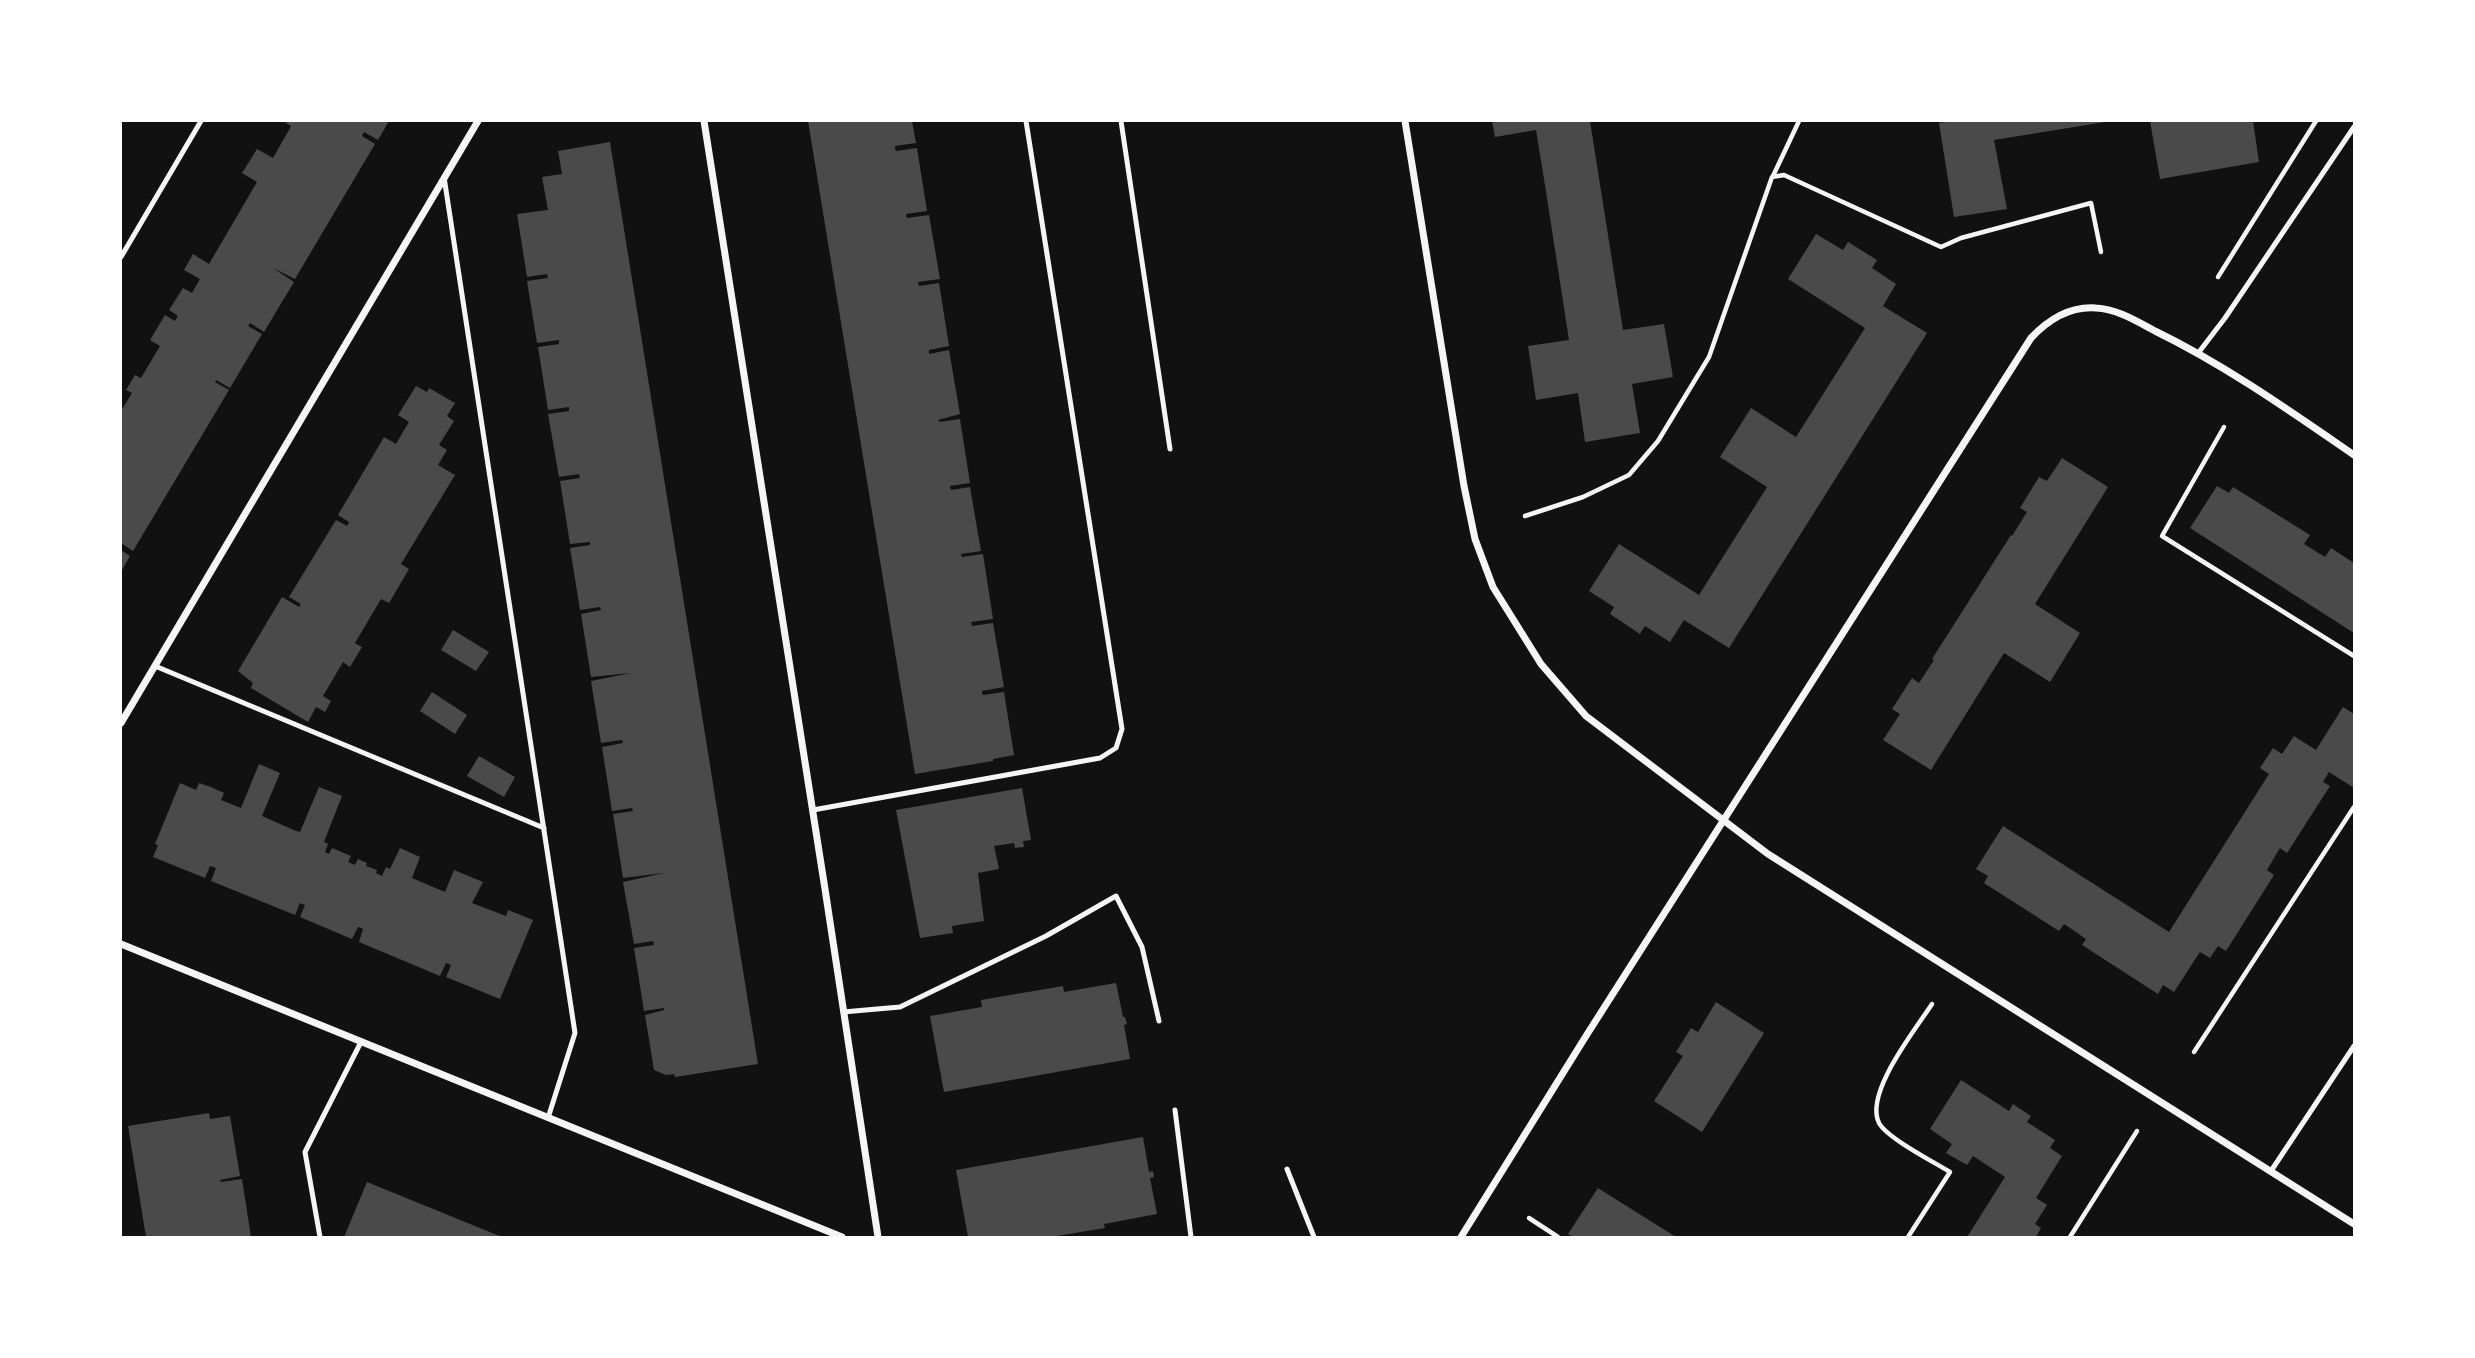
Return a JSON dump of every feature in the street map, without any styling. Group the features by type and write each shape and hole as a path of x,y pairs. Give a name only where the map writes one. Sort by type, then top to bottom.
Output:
{"street":[{"path":"121,723 478,121"},
{"path":"704,121 813,810 877,1237"},
{"path":"1405,121 1475,539 1493,587 1541,664 1586,716 1768,854 2354,1224"},
{"path":"1461,1237 2031,338 2043,325 2059,315 2077,309 2095,307 2113,310 2199,352 2354,455"},
{"path":"121,944 842,1237"}],"lane":[{"path":"121,257 201,121"},
{"path":"813,810 1100,758 1116,748 1122,729 1026,121"},
{"path":"1121,121 1170,449"},
{"path":"2199,352 2225,318 2354,127"},
{"path":"444,177 575,1033 548,1118"},
{"path":"155,666 544,828"},
{"path":"843,1012 900,1007 1046,936 1116,896 1142,947 1159,1021"},
{"path":"320,1237 306,1152 361,1042"},
{"path":"2271,1171 2354,1046"},
{"path":"1175,1110 1191,1237"},
{"path":"1287,1169 1314,1237"}],"path":[{"path":"1525,516 1583,497 1629,475 1658,441 1709,357 1772,177 1799,121"},
{"path":"2212,287 2316,121"},
{"path":"1772,177 1784,175 1941,247 1961,238 2091,203 2101,251"},
{"path":"2224,427 2162,536 2354,656"},
{"path":"2194,1052 2354,807"},
{"path":"1908,1237 1950,1172 1887,1132 1879,1122 1877,1107 1881,1088 1889,1072 1932,1004"},
{"path":"2070,1237 2137,1131"},
{"path":"1529,1218 1558,1237"}],"building":[{"path":"283,121 389,121 378,140 364,132 362,136 375,144 295,279 273,268 294,282 264,332 250,323 248,326 262,334 230,388 216,380 215,382 229,390 133,551 121,543 121,411 132,393 126,390 135,375 141,378 160,346 150,340 165,315 175,321 178,316 169,310 183,288 192,293 200,279 184,270 193,254 209,264 257,182 242,173 257,149 273,158 291,126"},
{"path":"808,121 912,121 916,143 895,148 896,151 917,148 927,211 906,214 907,218 929,215 940,279 918,282 919,286 939,283 949,346 929,350 929,354 949,350 960,414 938,420 960,419 970,483 950,486 951,490 970,487 981,551 961,554 962,557 983,554 993,619 971,622 972,626 993,623 1004,687 982,693 1004,692 1014,755 915,774"},
{"path":"1492,121 1590,121 1623,330 1664,324 1673,377 1632,384 1640,433 1585,442 1578,393 1536,400 1528,346 1569,340 1544,179 1536,130 1495,137"},
{"path":"2150,121 2253,121 2259,162 2160,179"},
{"path":"2105,122 1994,140 2007,209 1954,217 1939,123"},
{"path":"610,142 758,1064 675,1077 674,1074 666,1075 654,1070 645,1015 664,1008 644,1011 634,948 654,945 653,941 634,944 623,882 664,873 623,878 613,814 633,811 632,808 612,811 602,747 623,743 622,740 601,743 591,681 631,673 591,677 581,614 601,610 600,607 580,610 570,548 590,545 590,542 570,544 560,481 580,478 579,474 559,477 548,414 569,411 569,407 548,410 538,347 559,344 559,340 537,343 527,281 548,278 547,274 527,277 517,214 548,210 542,177 562,174 558,151"},
{"path":"1816,234 1843,250 1848,242 1877,260 1872,268 1896,284 1883,306 1927,333 1729,648 1684,620 1670,642 1645,626 1640,634 1610,614 1614,607 1589,591 1619,544 1699,595 1767,487 1720,457 1751,408 1796,437 1865,328 1788,279"},
{"path":"416,386 427,392 429,388 455,403 447,416 454,421 439,445 447,450 438,465 455,475 401,564 409,569 389,603 381,599 355,643 362,647 350,667 343,662 323,696 331,701 325,712 316,707 308,722 251,688 253,683 238,671 282,597 299,607 301,604 289,597 336,520 347,526 349,522 338,515 384,437 396,444 409,422 398,415"},
{"path":"2062,458 2108,487 2035,604 2080,633 2050,682 2004,653 1931,770 1883,740 1900,714 1892,709 1912,678 1919,683 1934,660 1932,659 2027,512 2020,508 2039,477 2047,481"},
{"path":"2217,486 2229,493 2233,487 2310,535 2304,544 2325,557 2331,548 2354,563 2354,633 2190,528"},
{"path":"121,550 130,556 121,572"},
{"path":"453,630 489,652 476,671 441,650"},
{"path":"432,692 467,715 455,734 420,711"},
{"path":"2343,707 2354,714 2354,788 2329,772 2323,782 2330,786 2287,853 2280,848 2267,870 2274,875 2226,951 2218,946 2210,958 2200,952 2174,992 2163,985 2158,994 2082,945 2086,939 2064,924 2059,931 1984,883 1988,876 1976,869 2003,826 2169,932 2269,774 2260,768 2273,748 2282,754 2294,736 2316,750"},
{"path":"479,756 515,777 504,797 467,776"},
{"path":"259,764 280,773 262,816 296,831 300,832 319,787 342,796 324,842 328,844 325,852 329,854 332,848 351,856 348,862 355,865 358,859 382,876 386,867 390,869 400,848 420,857 412,878 445,892 454,870 483,882 472,903 506,916 508,910 533,920 500,999 446,977 451,965 449,964 446,963 440,976 359,942 363,929 361,928 358,927 352,939 300,917 305,905 300,903 295,915 211,881 216,868 210,866 205,878 153,857 158,845 155,844 180,783 196,790 199,783 211,787 224,793 221,800 241,808"},
{"path":"1022,788 1031,840 1023,841 1024,847 1015,848 1014,843 994,846 999,869 978,873 984,921 952,926 953,933 920,938 896,810"},
{"path":"1116,983 1127,1024 1124,1025 1130,1059 944,1092 930,1016 982,1007 981,1000 1063,986 1064,992"},
{"path":"1716,1002 1764,1033 1702,1132 1654,1101 1683,1056 1676,1052 1691,1028 1698,1032"},
{"path":"1961,1080 2009,1111 2013,1104 2031,1116 2027,1122 2055,1140 2050,1148 2062,1156 2036,1198 2047,1205 2035,1224 2041,1228 2036,1237 1967,1237 2005,1177 1973,1156 1967,1165 1946,1153 1952,1144 1930,1129"},
{"path":"209,1113 210,1119 230,1116 240,1176 220,1180 242,1179 251,1237 146,1237 128,1126"},
{"path":"1143,1137 1149,1172 1153,1171 1154,1177 1150,1178 1157,1214 1104,1224 1105,1228 1051,1237 968,1237 956,1170"},
{"path":"367,1182 502,1237 344,1237"},
{"path":"1598,1188 1676,1237 1573,1237 1568,1234"}]}
